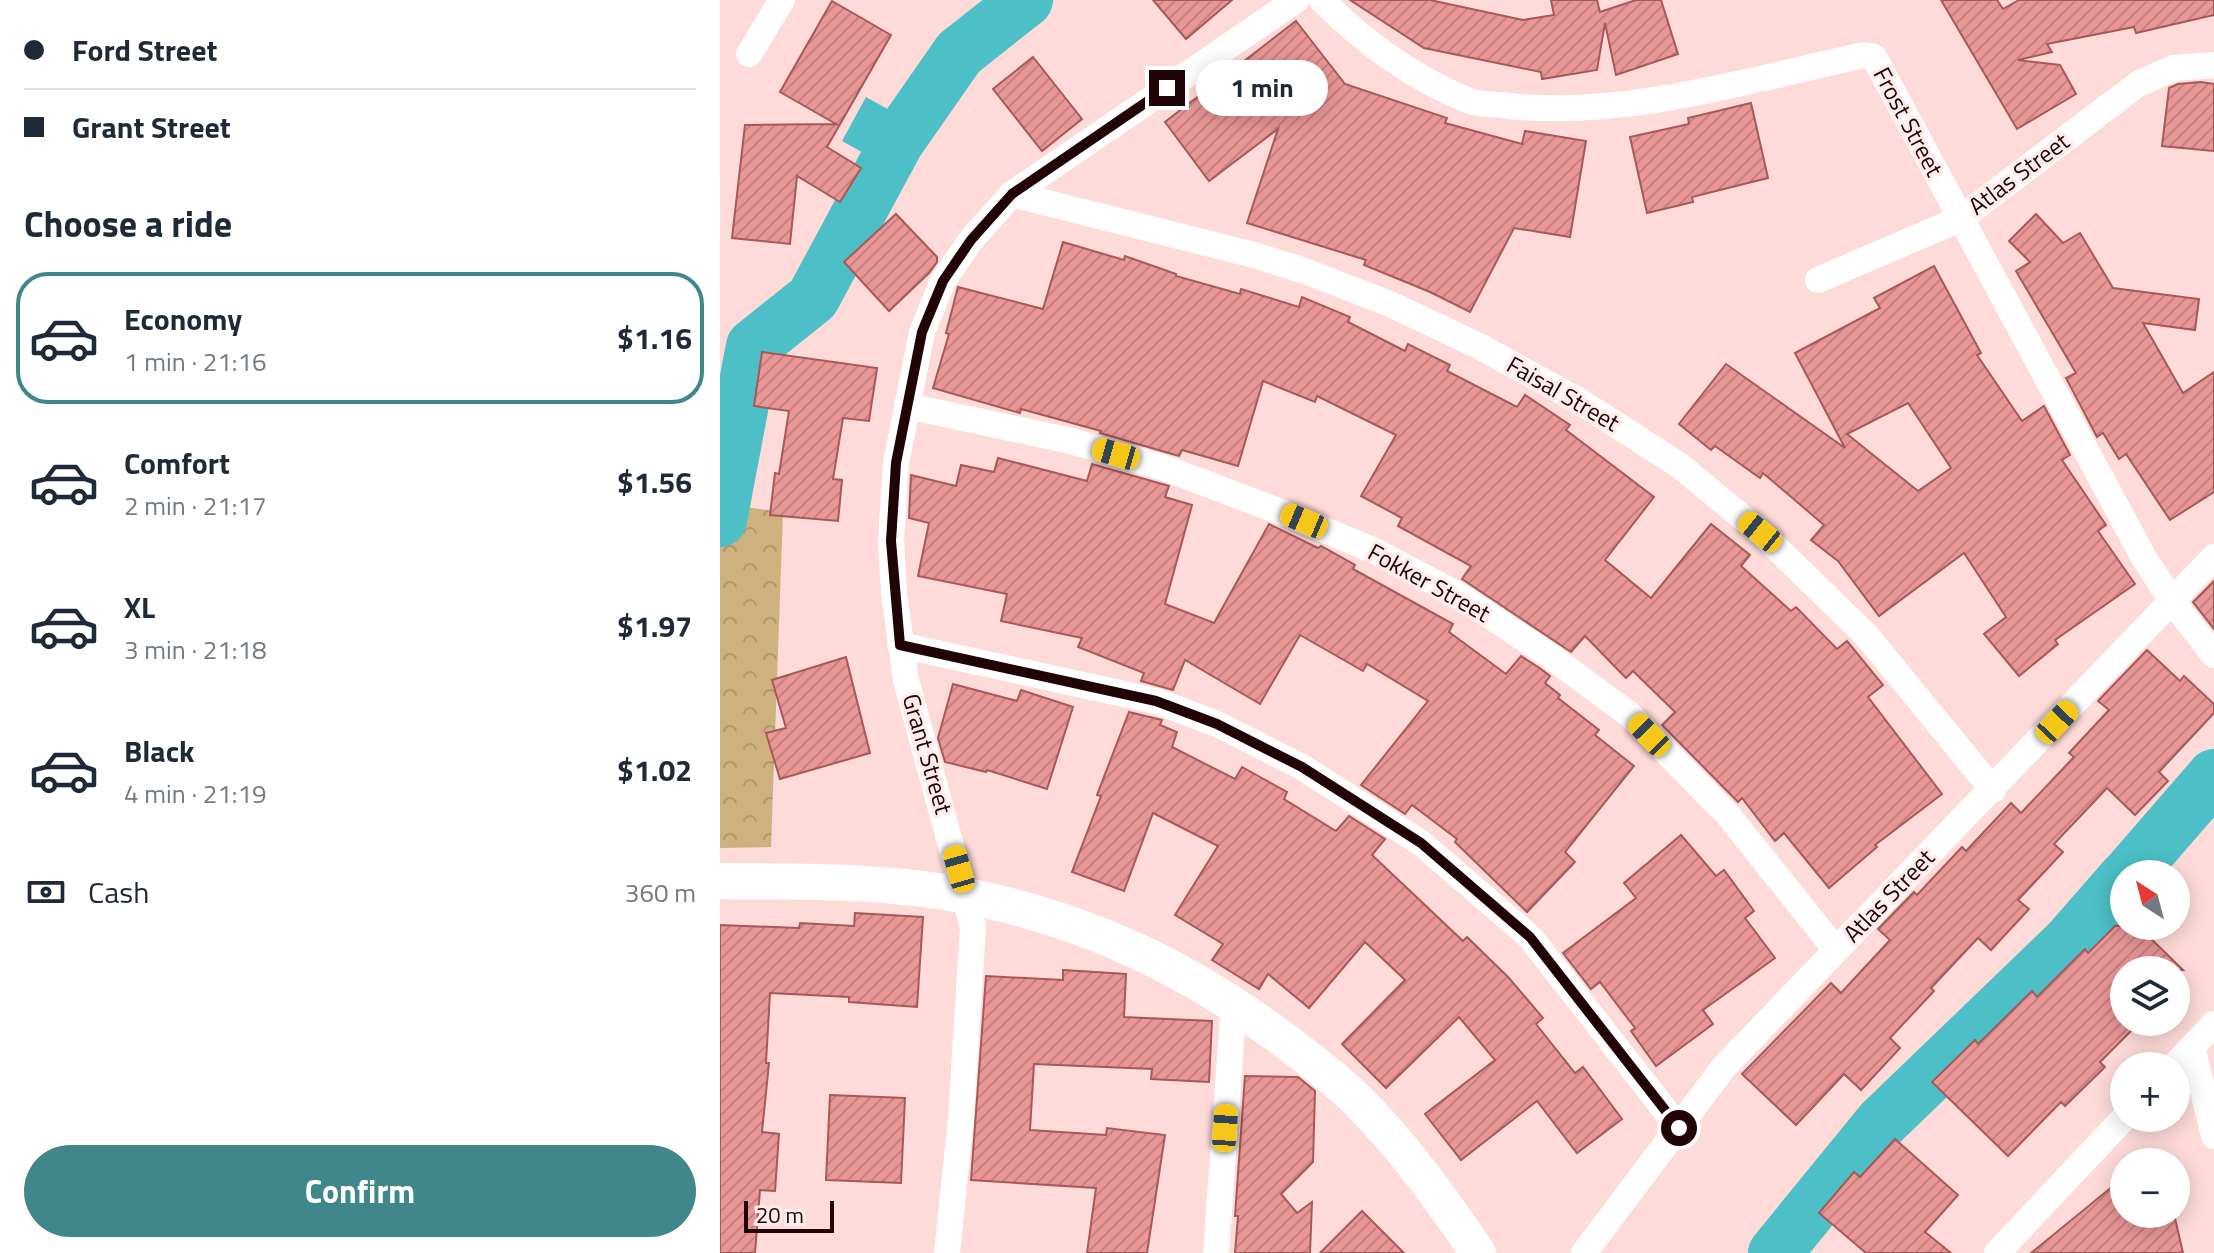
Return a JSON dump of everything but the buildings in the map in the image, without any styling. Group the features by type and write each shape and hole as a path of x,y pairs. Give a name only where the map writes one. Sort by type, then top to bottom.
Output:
{"street":[{"path":"749,54 782,0"},
{"name":"Grant Street","path":"947,1253 974,945 966,896 906,680 891,541 896,463 922,332 943,281 971,240 1012,194 1296,0"},
{"name":"Frost Street","path":"1322,0 1349,28 1408,69 1469,101 1538,109 1633,104 1864,55 1874,57 2144,558 2172,601 2214,655"},
{"name":"Atlas Street","path":"1818,280 1960,219 2138,84 2174,68 2214,65"},
{"name":"Faisal Street","path":"1012,194 1254,255 1305,271 1390,304 1479,346 1579,401 1679,465 1760,532 1866,635 1993,790"},
{"name":"Fokker Street","path":"907,406 1067,440 1165,468 1375,551 1460,596 1550,656 1630,715 1728,815 1836,950"},
{"name":"Atlas Street","path":"1584,1253 1724,1067 2214,557"},
{"path":"900,645 1156,701 1217,724 1302,767 1421,843 1530,937 1679,1128"},
{"path":"720,881 833,883 966,896 1076,927 1142,952 1234,1002 1306,1056 1357,1100 1405,1154 1478,1253"},
{"path":"1216,1253 1234,1002"},
{"path":"2188,1052 2214,1024"},
{"path":"2190,1075 2214,1136"},
{"path":"2009,1247 2112,1132"}],"green space":[{"path":"720,504 783,512 771,847 720,848"}],"water":[{"path":"866,97 893,112 869,156 842,141"}],"waterway":[{"path":"720,520 753,346 813,298 897,142 959,53 1026,0"},
{"path":"2141,860 2214,776"},
{"path":"1775,1253 1881,1123 2069,942 2110,895"}],"route":[{"path":"1167,88 1012,194 971,240 943,281 922,332 896,463 891,541 900,645 1156,701 1217,724 1302,767 1421,843 1530,937 1679,1128"}]}
